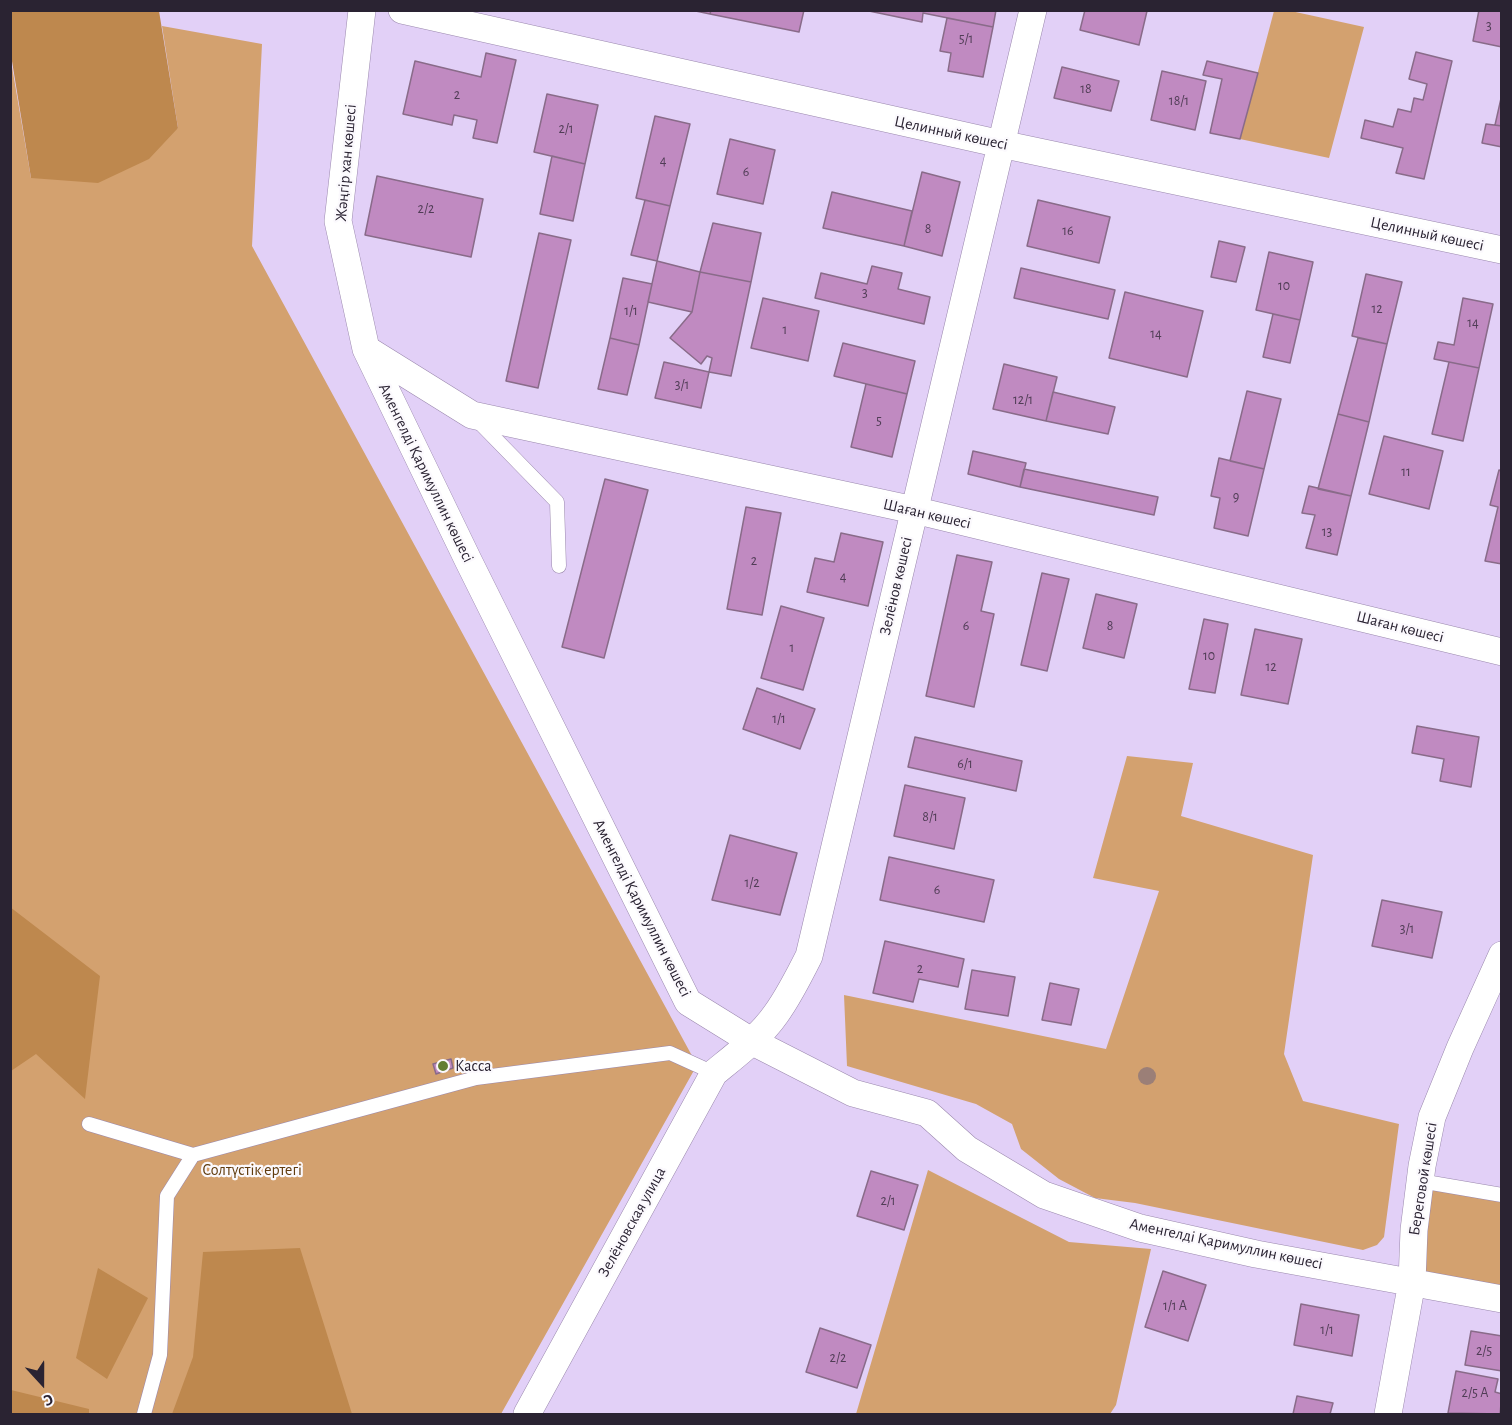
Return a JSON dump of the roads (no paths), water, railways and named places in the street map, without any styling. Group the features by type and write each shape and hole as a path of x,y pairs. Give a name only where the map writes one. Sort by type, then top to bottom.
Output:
{"street":[{"name":"Жәңгір хан көшесі","path":"362,10 338,221 366,349"},
{"name":"Целинный көшесі","path":"402,10 1001,144 1502,250"},
{"name":"Зелёнов көшесі","path":"751,1041 775,1016 793,988 809,956 1033,10"},
{"name":"Шаған көшесі","path":"366,349 472,415 914,510 1502,652"},
{"name":"Аменгелді Қаримуллин көшесі","path":"366,349 468,560 688,1002 751,1041 853,1093 927,1113 967,1149 1044,1195 1140,1228 1256,1254 1502,1299"},
{"name":"Береговой көшесі","path":"1388,1414 1412,1282 1414,1230 1432,1117 1502,955"},
{"name":"Зелёновская улица","path":"527,1414 714,1073 751,1041"}],"lane":[{"path":"472,415 557,502 559,566"},
{"path":"89,1124 193,1155 476,1078 670,1053 714,1073"},
{"path":"144,1414 160,1356 167,1196 193,1155"},
{"path":"1420,1181 1502,1195"}],"place":[{"name":"Касса","path":"443,1066"}],"park label":[{"name":"Солтүстік ертегі","path":"252,1170"}]}
